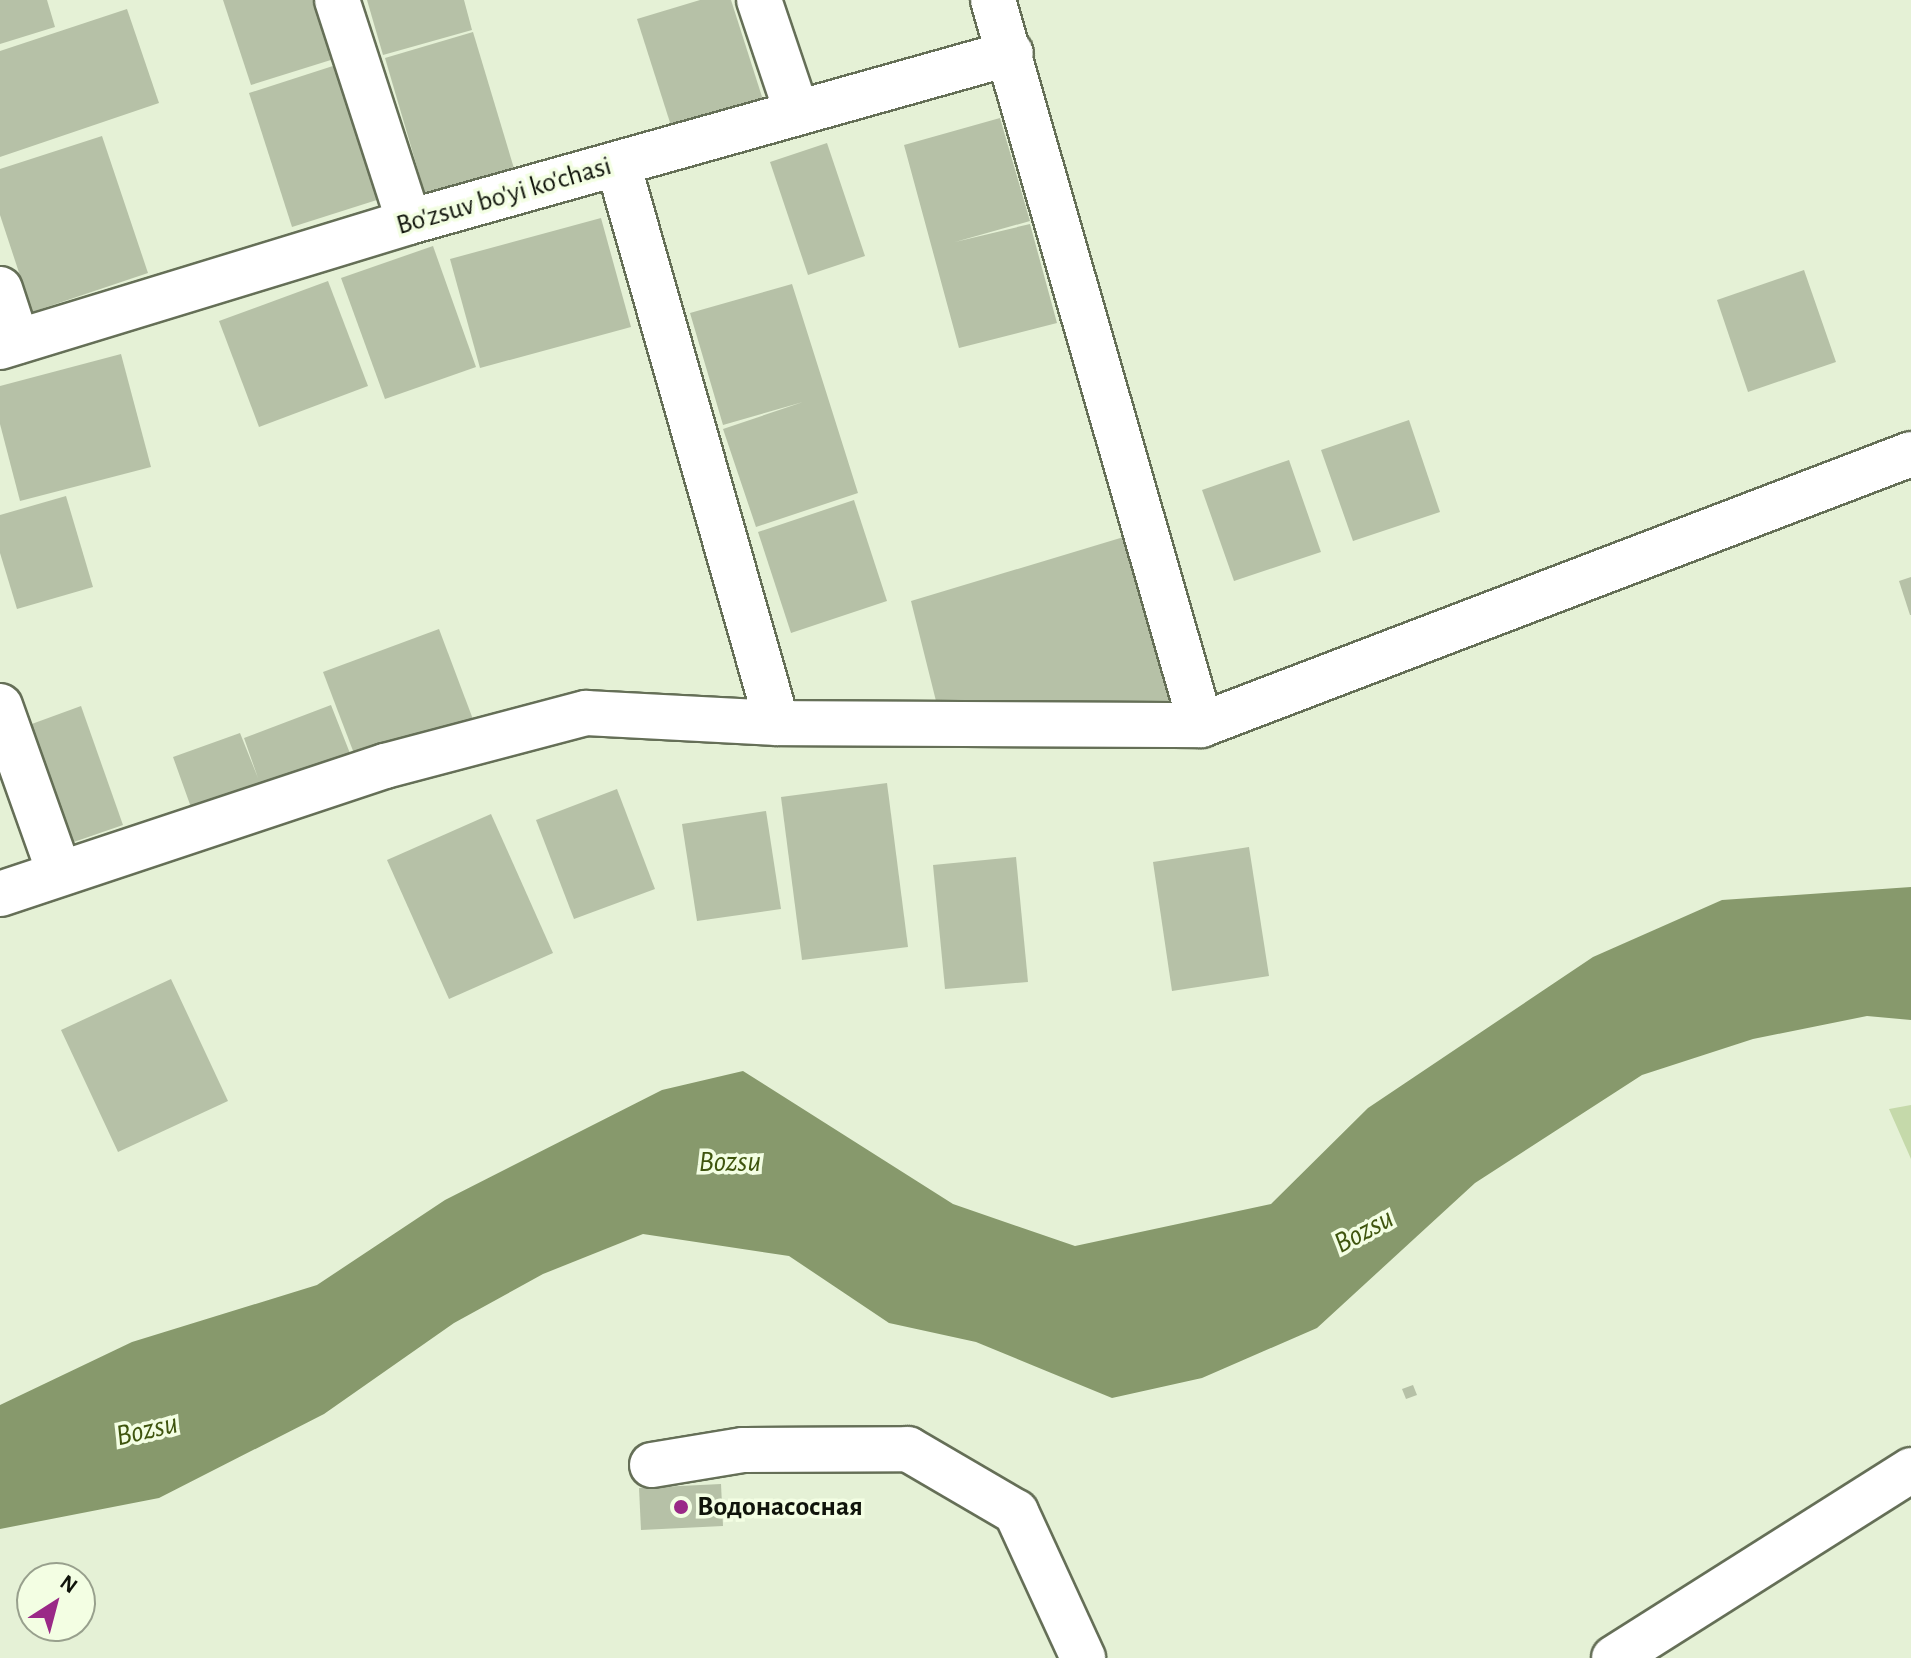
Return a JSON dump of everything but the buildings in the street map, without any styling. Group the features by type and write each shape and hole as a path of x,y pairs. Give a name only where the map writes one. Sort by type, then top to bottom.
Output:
{"street":[{"path":"337,0 409,222"},
{"path":"759,0 797,113"},
{"path":"993,0 1011,53 1201,725"},
{"name":"Bo'zsuv bo'yi ko'chasi","path":"9,344 409,222 1011,53"},
{"path":"618,164 777,723"},
{"path":"0,289 9,344"},
{"path":"0,894 385,766 586,713 777,723 1201,725 1911,454"},
{"path":"0,706 59,872"},
{"path":"652,1465 743,1450 908,1449 1016,1512 1083,1658"},
{"path":"1614,1658 1911,1470"}],"shaded area":[{"path":"1911,1105 1911,1159 1889,1109"}],"water":[{"name":"Bozsu","path":"1911,887 1911,1020 1867,1016 1753,1039 1642,1075 1475,1183 1317,1328 1202,1378 1112,1398 976,1342 889,1323 789,1256 643,1234 543,1274 454,1323 324,1414 159,1498 0,1529 0,1405 132,1342 317,1285 445,1200 662,1090 743,1071 953,1204 1075,1246 1271,1204 1368,1108 1593,957 1722,900"}],"place":[{"name":"Водонасосная","path":"681,1507"}]}
